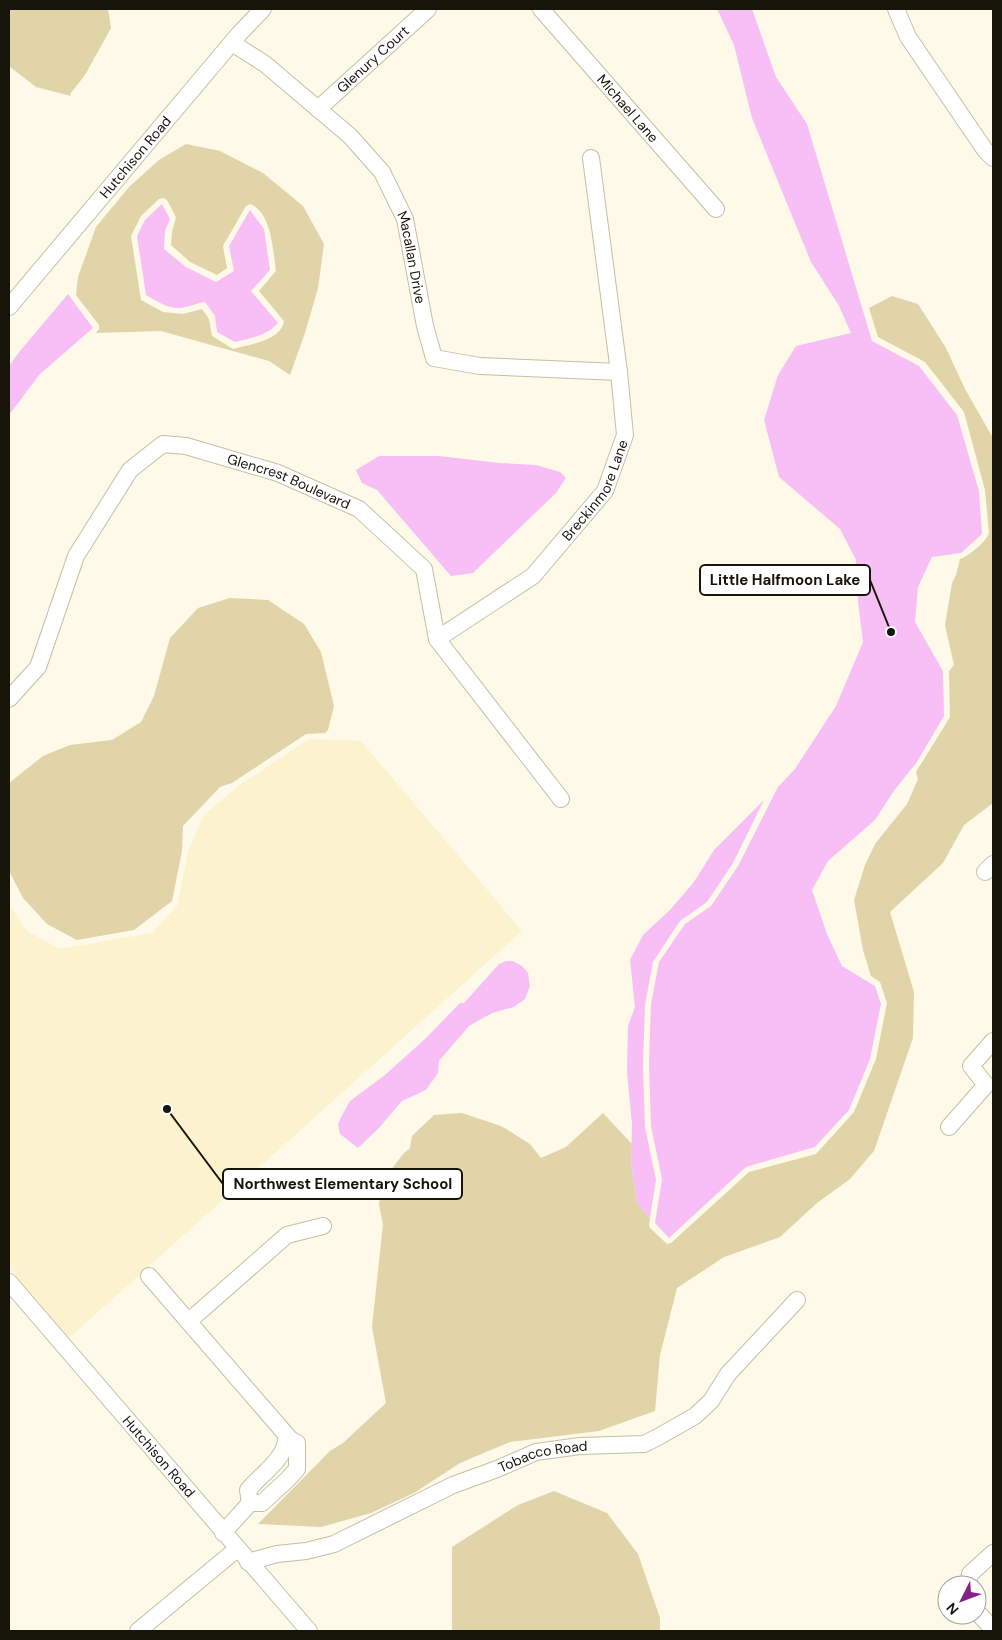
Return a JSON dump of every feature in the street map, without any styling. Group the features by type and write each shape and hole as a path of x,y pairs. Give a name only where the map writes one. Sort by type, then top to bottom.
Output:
{"street":[{"name":"Hutchison Road","path":"9,307 262,9"},
{"name":"Glenury Court","path":"318,109 428,9"},
{"name":"Michael Lane","path":"541,9 716,208"},
{"path":"896,9 908,37 993,158"},
{"name":"Macallan Drive","path":"232,43 266,64 350,136 382,172 405,219 425,326 434,358 480,366 620,372"},
{"name":"Breckinmore Lane","path":"438,639 533,576 605,491 625,435 620,372 591,158"},
{"name":"Glencrest Boulevard","path":"9,699 38,668 76,556 130,470 163,444 186,446 278,473 358,509 424,569 438,639 561,799"},
{"path":"949,1127 986,1085 971,1066 993,1041"},
{"path":"189,1320 287,1235 323,1226"},
{"path":"149,1276 290,1439 297,1444 297,1469 262,1503 250,1502"},
{"name":"Hutchison Road","path":"9,1282 236,1549 309,1631"},
{"name":"Tobacco Road","path":"248,1562 277,1554 306,1551 334,1544 453,1485 536,1452 580,1446 644,1444 695,1416 711,1400 728,1374 798,1300"},
{"path":"250,1502 248,1490 279,1458 284,1450 286,1441 290,1439"},
{"path":"258,1478 273,1492"},
{"path":"223,1533 250,1502"},
{"path":"138,1631 236,1549"},
{"path":"970,1575 993,1553"}],"shaded area":[{"path":"9,9 108,9 111,28 85,75 70,94 71,96 36,87 9,66"},
{"path":"717,9 752,9 776,77 807,124 872,341 919,366 957,415 979,491 982,534 961,553 932,557 918,587 915,622 943,671 944,716 917,762 893,792 875,820 828,861 812,890 827,934 842,966 875,986 881,1004 870,1059 849,1110 815,1147 746,1167 669,1238 655,1223 662,1179 651,1126 649,1064 651,1004 659,962 685,924 711,906 738,866 778,787 795,769 836,706 863,642 858,602 856,560 840,529 779,477 764,420 778,375 796,346 851,333 839,306 811,262 752,118 734,45"},
{"path":"186,144 220,151 263,173 303,206 324,244 318,288 290,375 269,361 161,331 96,333 99,325 76,295 78,277 96,227 129,187 159,160","holes":["159,199 167,200 176,217 171,245 190,262 217,275 227,268 223,246 246,206 250,204 263,215 270,233 276,271 259,291 284,321 282,328 277,333 264,341 233,349 212,336 209,319 202,309 183,314 163,312 141,300 131,236 141,216"]},
{"path":"162,204 170,219 165,231 164,249 186,267 216,282 234,271 229,246 250,210 264,229 270,270 251,291 278,323 274,327 258,336 235,342 217,332 215,316 205,302 176,308 162,304 146,295 137,236 145,220"},
{"path":"68,294 93,328 40,374 9,415 9,366"},
{"path":"892,296 918,304 946,348 965,389 993,438 993,803 964,825 943,863 890,912 914,992 913,1038 874,1151 850,1179 817,1203 780,1237 724,1257 677,1288 660,1355 655,1411 599,1431 510,1442 460,1463 414,1493 371,1513 321,1527 258,1524 330,1451 343,1443 386,1403 372,1327 383,1224 379,1205 382,1185 403,1154 410,1148 412,1136 434,1115 462,1113 501,1126 530,1144 541,1158 566,1147 603,1113 632,1144 631,1164 637,1203 650,1218 650,1228 667,1244 671,1243 749,1172 816,1154 854,1112 876,1059 887,1003 880,982 871,976 863,950 854,900 865,865 875,844 907,804 918,779 916,772 950,717 949,671 954,665 945,625 952,583 960,559 977,548 989,533 985,490 964,412 925,362 878,337 869,308"},
{"path":"379,456 439,456 536,465 560,472 566,478 556,493 473,573 451,576 377,490 362,483 356,470"},
{"path":"230,598 268,600 304,624 321,652 334,706 328,730 325,733 306,734 232,783 220,787 183,826 182,851 172,901 134,930 77,940 47,924 23,898 9,871 9,783 43,756 70,745 112,740 141,722 154,696 170,638 198,608"},
{"path":"309,739 361,741 522,931 69,1338 9,1268 9,904 26,930 59,949 152,933 177,906 189,849 204,815 238,786"},
{"path":"764,800 733,863 707,902 680,921 653,962 645,1005 643,1065 645,1127 656,1180 650,1218 637,1203 631,1164 632,1124 627,1072 628,1026 635,1007 630,960 643,935 670,910 694,882 714,850"},
{"path":"513,961 522,966 528,973 530,986 525,999 514,1007 492,1013 469,1026 439,1061 438,1073 426,1090 402,1101 379,1128 358,1148 340,1134 338,1125 350,1101 385,1075 426,1038 460,1003 464,1003 499,964"},
{"path":"554,1491 607,1513 638,1554 660,1618 660,1631 452,1631 452,1547 518,1505"}],"place":[{"name":"Little Halfmoon Lake","path":"891,632"},
{"name":"Northwest Elementary School","path":"167,1109"}]}
